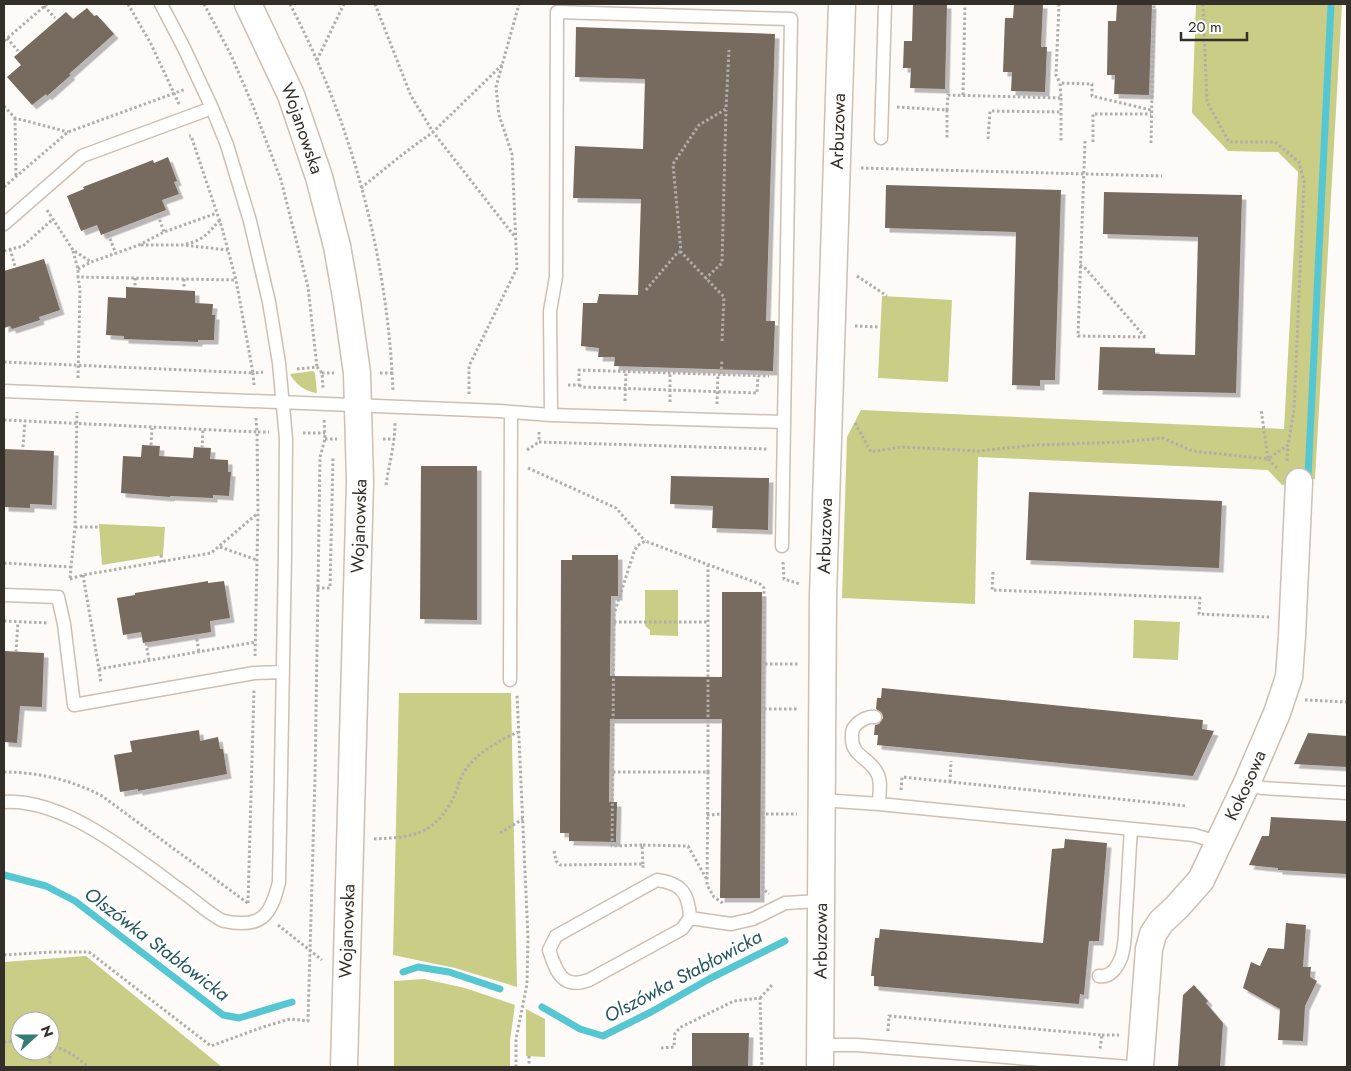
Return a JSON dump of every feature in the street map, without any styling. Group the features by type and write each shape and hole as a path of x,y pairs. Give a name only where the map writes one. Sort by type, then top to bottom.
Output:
{"street":[{"name":"Wojanowska","path":"248,4 291,95 326,204 337,246 356,365 360,481 344,1067"},
{"name":"Arbuzowa","path":"820,1056 820,901 813,807 823,596 842,4"},
{"name":"Kokosowa","path":"1140,1067 1149,949 1153,934 1161,922 1202,880 1247,783 1289,677 1299,482"}],"lane":[{"path":"4,802 53,809 87,826 223,921 256,921 266,916 274,903 279,882 286,458 280,371 270,302 237,176 212,108 161,4"},
{"path":"881,138 885,4"},
{"path":"551,415 550,311 556,277 557,12 791,19 782,546"},
{"path":"4,224 82,156 212,108"},
{"path":"4,391 358,405 551,415 784,422"},
{"path":"510,680 511,412"},
{"path":"4,595 58,597 64,624 74,705 254,673 283,672"},
{"path":"876,716 870,716 856,724 852,730 852,746 859,756 869,762 878,774 880,786 879,804"},
{"path":"1247,783 1262,788 1347,794"},
{"path":"813,807 879,804 1194,836 1220,842"},
{"path":"1099,976 1103,977 1110,974 1117,967 1122,956 1131,829"},
{"path":"657,880 669,881 682,889 690,904 690,918 682,929 589,980 578,984 569,982 556,971 549,950 556,936 657,880"},
{"path":"690,918 731,924 753,919 785,904 820,901"},
{"path":"820,1056 887,1047 1130,1067"}],"path":[{"path":"4,362 253,373 236,280 220,220 175,94 151,44 128,4"},
{"path":"204,4 231,55 281,180 308,287 317,367 322,373"},
{"path":"290,4 317,60 343,130 361,188 373,231 385,297 393,372"},
{"path":"317,60 344,4"},
{"path":"374,4 411,96 433,132 515,238"},
{"path":"469,410 469,366 517,268 512,154 499,115 496,87 519,4"},
{"path":"963,95 964,4"},
{"path":"1059,4 1056,75 1060,83 1062,141"},
{"path":"1151,143 1154,4"},
{"path":"855,423 871,452 901,448 978,451 1162,438 1194,451 1268,459 1288,445 1294,410 1304,181 1299,162 1275,142 1230,142 1207,102 1203,4"},
{"path":"4,42 45,5 55,18"},
{"path":"7,38 18,51"},
{"path":"706,279 722,263 729,50"},
{"path":"361,188 433,132 504,63"},
{"path":"1060,83 1092,84 1092,96 1151,112"},
{"path":"4,187 68,132 175,94"},
{"path":"947,139 948,95 1061,98"},
{"path":"4,106 14,118 68,132"},
{"path":"893,107 947,110"},
{"path":"722,341 724,297 681,252 673,164 699,125 726,109"},
{"path":"988,140 990,111 1061,112"},
{"path":"1093,142 1093,114 1151,112"},
{"path":"14,118 16,177"},
{"path":"184,135 191,136 219,125"},
{"path":"1080,265 1086,269 1146,337 1078,336 1080,265 1085,141"},
{"path":"858,168 1162,176"},
{"path":"45,206 73,250 78,269 80,290 76,394 78,424 75,527 69,597 58,597"},
{"path":"78,269 91,262 139,245 164,232 217,213"},
{"path":"158,215 164,232"},
{"path":"4,251 23,246 53,219"},
{"path":"183,245 204,238 220,220"},
{"path":"108,234 116,254"},
{"path":"139,245 183,245 228,250"},
{"path":"10,250 15,266"},
{"path":"73,250 91,262"},
{"path":"646,290 678,252 681,252"},
{"path":"850,271 887,296"},
{"path":"78,277 236,280"},
{"path":"135,278 135,286"},
{"path":"184,279 184,289"},
{"path":"848,326 880,327"},
{"path":"721,374 722,360"},
{"path":"280,371 317,367"},
{"path":"579,385 579,370 785,376"},
{"path":"551,386 579,385 582,388 758,393 758,376"},
{"path":"1261,409 1268,459 1290,482 1299,482"},
{"path":"4,420 257,432 258,560 256,642 99,669 84,575"},
{"path":"23,447 25,421"},
{"path":"539,426 539,442 784,449"},
{"path":"151,445 152,428"},
{"path":"202,448 203,430"},
{"path":"4,955 89,952 212,1046 290,1019 308,1021 315,777 320,457 325,439"},
{"path":"317,588 330,588 333,439"},
{"path":"511,461 616,508 645,541 760,584 764,588 763,889 771,896"},
{"path":"70,578 211,553 258,513"},
{"path":"75,527 99,528"},
{"path":"645,541 637,546 634,552 614,614 612,846 688,846 707,880"},
{"path":"782,546 784,579 808,587"},
{"path":"220,547 258,560"},
{"path":"161,555 162,562"},
{"path":"4,563 71,567"},
{"path":"708,564 707,880 714,897 726,905"},
{"path":"993,572 992,590 1200,598 1200,614 1275,617"},
{"path":"4,621 49,623"},
{"path":"16,652 18,622"},
{"path":"614,622 708,622"},
{"path":"196,634 199,652"},
{"path":"146,643 149,660"},
{"path":"765,664 807,664"},
{"path":"248,903 254,673"},
{"path":"510,680 518,694 518,732 524,818 528,938 527,984 516,1039 516,1067"},
{"path":"1283,696 1295,699 1347,702"},
{"path":"764,709 807,708"},
{"path":"373,839 415,835 428,831 450,804 466,768 492,746 518,732"},
{"path":"950,782 951,762"},
{"path":"4,772 17,772 55,778 84,787 102,796 310,950"},
{"path":"613,772 708,772"},
{"path":"899,806 902,777 1187,806"},
{"path":"762,814 813,807"},
{"path":"707,815 721,814"},
{"path":"500,833 524,818"},
{"path":"642,845 643,887"},
{"path":"554,851 556,861 560,865 643,864"},
{"path":"661,1048 674,1047 675,1033 680,1027 734,1001 760,998 772,985"},
{"path":"760,998 762,1067"},
{"path":"887,1047 889,1016 1102,1034 1098,1064"},
{"path":"60,1049 72,1054 89,1067"},
{"path":"529,1056 529,1067"}],"green space":[{"path":"1196,4 1342,4 1315,479 1282,485 1268,470 978,457 975,604 842,598 847,437 861,410 1284,429 1298,172 1278,152 1228,151 1192,113"},
{"path":"882,296 952,300 948,382 878,378"},
{"path":"313,371 315,373 317,393 301,387 290,374"},
{"path":"99,524 165,527 163,555 102,565"},
{"path":"645,590 678,590 678,636 650,635 650,630 645,625"},
{"path":"1134,620 1180,622 1178,660 1133,658"},
{"path":"399,693 511,693 517,987 455,968 393,955"},
{"path":"86,956 222,1067 4,1067 4,962"},
{"path":"424,979 465,988 515,1005 510,1040 510,1067 394,1067 394,981"},
{"path":"526,1009 545,1019 545,1057 526,1056"}],"building":[{"path":"913,4 947,4 945,89 910,88 911,68 903,68 904,41 912,41"},
{"path":"1014,4 1043,4 1041,47 1047,47 1045,92 1011,91 1012,72 1003,72 1005,18 1013,18"},
{"path":"1117,4 1152,4 1149,95 1114,94 1115,75 1107,75 1108,21 1116,21"},
{"path":"87,8 94,16 97,15 114,34 47,96 46,94 32,105 7,77 21,65 14,57 66,12 73,19"},
{"path":"576,27 775,34 766,321 775,321 773,371 614,366 615,357 598,357 599,348 581,346 583,303 597,303 599,294 638,295 641,199 573,198 575,146 643,149 645,79 575,77"},
{"path":"168,157 177,181 174,182 179,194 162,200 166,210 101,235 97,225 81,231 67,196 84,189 83,187 153,160 154,163"},
{"path":"886,185 1061,190 1055,380 1040,380 1040,386 1012,385 1016,232 885,228"},
{"path":"1104,192 1242,195 1236,393 1098,390 1100,347 1155,348 1155,354 1195,355 1198,237 1103,234"},
{"path":"44,259 60,310 39,317 40,320 12,329 10,326 4,328 4,271"},
{"path":"126,287 195,291 195,303 213,304 212,315 215,315 214,340 198,340 198,342 124,339 124,336 106,335 108,297 126,298"},
{"path":"142,445 160,446 159,456 193,458 194,447 211,448 210,459 228,460 228,472 231,472 229,496 213,495 213,498 170,497 121,493 123,456 141,457"},
{"path":"4,449 54,451 52,505 30,504 30,508 4,507"},
{"path":"421,466 477,466 477,620 420,619"},
{"path":"671,476 769,478 768,530 712,528 713,506 670,504"},
{"path":"1029,492 1222,501 1219,568 1026,560"},
{"path":"572,555 618,555 618,596 611,596 610,676 722,677 722,592 762,592 760,898 720,898 722,719 610,719 609,802 617,802 616,842 569,841 569,833 560,833 561,560 572,560"},
{"path":"208,581 208,583 224,581 230,618 210,621 211,632 143,643 141,632 123,635 117,598 135,595 135,593"},
{"path":"4,651 44,653 42,707 20,706 17,743 4,742"},
{"path":"882,688 1203,720 1202,729 1214,731 1193,776 877,745 878,735 874,735 875,725 879,724 883,718 882,713 876,709 877,698 881,698"},
{"path":"199,730 200,741 218,737 220,749 223,749 227,774 138,791 138,789 120,792 114,755 132,752 130,741"},
{"path":"1308,733 1347,736 1347,767 1294,764"},
{"path":"1271,817 1347,821 1347,874 1278,870 1278,868 1249,865 1262,836 1269,836"},
{"path":"1065,839 1107,843 1099,941 1089,941 1084,995 1080,994 1079,1004 874,986 874,976 871,976 875,938 879,938 880,929 1043,943 1052,849 1064,848"},
{"path":"1286,923 1306,925 1303,967 1311,967 1310,977 1317,981 1305,1006 1303,1041 1278,1040 1280,1009 1243,988 1251,962 1260,966 1268,948 1284,949"},
{"path":"1194,985 1223,1023 1220,1067 1178,1066 1183,995"},
{"path":"692,1033 749,1033 748,1067 692,1067"}],"waterway":[{"path":"1308,477 1331,4"},
{"name":"Olszówka Stabłowicka","path":"4,875 46,886 75,901 223,1015 239,1018 292,1002"},
{"name":"Olszówka Stabłowicka","path":"542,1007 580,1029 603,1036 785,941"},
{"name":"Olszówka Stabłowicka","path":"403,972 418,967 449,972 500,989"}]}
